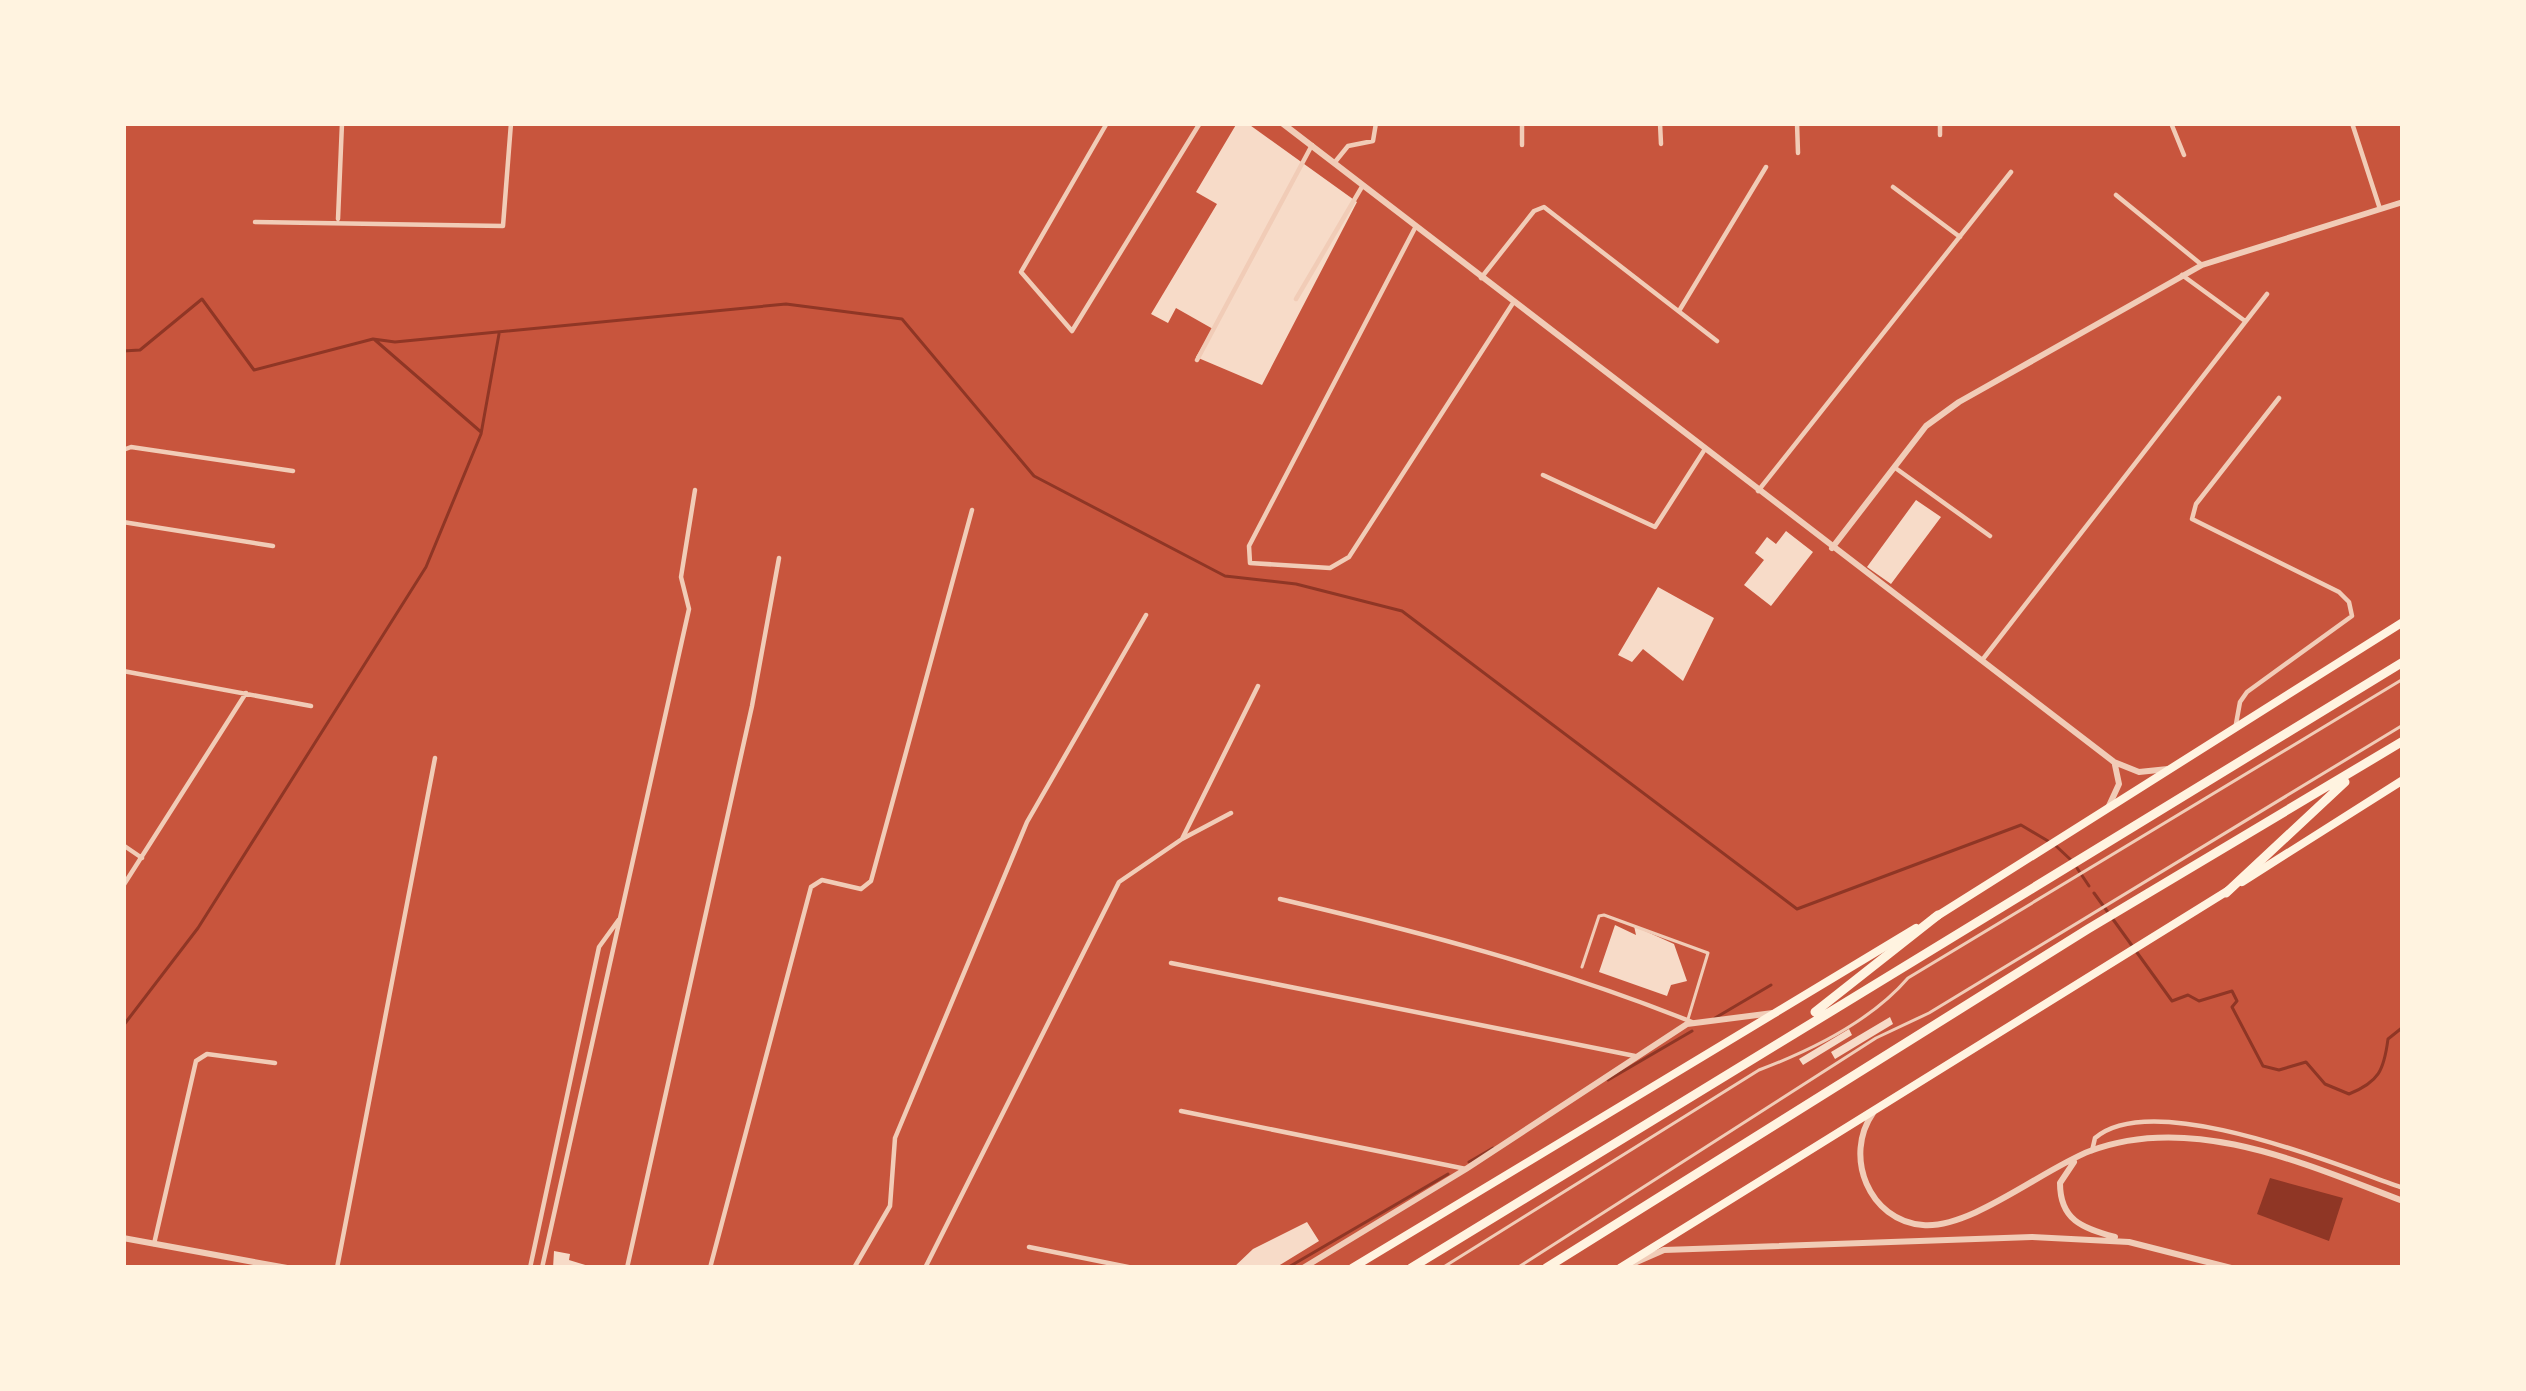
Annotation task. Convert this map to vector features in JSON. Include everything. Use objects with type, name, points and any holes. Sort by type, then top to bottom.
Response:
[{"type":"highway","points":[[1411,1268],[1788,1034],[2064,880],[2403,662]]},
{"type":"highway","points":[[1546,1268],[2085,925],[2357,771],[2403,740]]},
{"type":"highway","points":[[2226,893],[2357,771]]},
{"type":"highway","points":[[1788,1034],[1938,915]]},
{"type":"main road","points":[[1352,1268],[1938,915],[2403,622]]},
{"type":"main road","points":[[1622,1268],[2403,780]]},
{"type":"street","points":[[338,221],[342,123]]},
{"type":"street","points":[[255,222],[503,226],[511,123]]},
{"type":"street","points":[[1107,123],[1021,272],[1072,331],[1200,123]]},
{"type":"street","points":[[1282,123],[2114,762],[2139,772],[2168,769]]},
{"type":"street","points":[[1335,162],[1348,146],[1373,141],[1376,123]]},
{"type":"street","points":[[1522,123],[1522,146]]},
{"type":"street","points":[[1660,123],[1660,144]]},
{"type":"street","points":[[1798,123],[1798,153]]},
{"type":"street","points":[[1940,123],[1940,135]]},
{"type":"street","points":[[2171,123],[2184,154]]},
{"type":"street","points":[[2352,123],[2380,209]]},
{"type":"street","points":[[1197,360],[1312,146]]},
{"type":"street","points":[[1679,310],[1766,166]]},
{"type":"street","points":[[1758,490],[2011,172]]},
{"type":"street","points":[[1296,298],[1363,184]]},
{"type":"street","points":[[1894,187],[1960,237]]},
{"type":"street","points":[[2116,195],[2202,266]]},
{"type":"street","points":[[1832,548],[1894,467],[1946,410],[2182,275],[2403,202]]},
{"type":"street","points":[[1481,278],[1534,211],[1544,208],[1717,340]]},
{"type":"street","points":[[1415,227],[1249,545],[1250,562],[1330,568],[1349,557],[1513,303]]},
{"type":"street","points":[[2182,275],[2246,321]]},
{"type":"street","points":[[1982,660],[2267,295]]},
{"type":"street","points":[[2236,724],[2237,708],[2247,692],[2352,616],[2349,602],[2338,592],[2192,519],[2196,504],[2279,398]]},
{"type":"street","points":[[123,450],[131,447],[293,471]]},
{"type":"street","points":[[1543,475],[1655,527],[1705,449]]},
{"type":"street","points":[[1894,467],[1990,536]]},
{"type":"street","points":[[542,1268],[689,609],[681,577],[694,490]]},
{"type":"street","points":[[710,1268],[811,887],[822,880],[861,889],[871,881],[972,510]]},
{"type":"street","points":[[123,522],[273,546]]},
{"type":"street","points":[[627,1268],[752,706],[778,558]]},
{"type":"street","points":[[854,1268],[890,1206],[895,1138],[1027,822],[1146,615]]},
{"type":"street","points":[[123,671],[311,706]]},
{"type":"street","points":[[1182,839],[1258,686]]},
{"type":"street","points":[[123,886],[246,693]]},
{"type":"street","points":[[337,1268],[436,758]]},
{"type":"street","points":[[2107,809],[2120,784],[2114,762]]},
{"type":"street","points":[[925,1268],[1119,882],[1231,813]]},
{"type":"street","points":[[123,845],[142,858]]},
{"type":"street","points":[[1280,899],[1480,949],[1690,1021],[1736,1022],[1773,1013]]},
{"type":"street","points":[[530,1268],[599,947],[620,918]]},
{"type":"street","points":[[1171,963],[1641,1057]]},
{"type":"street","points":[[1303,1268],[1466,1169],[1690,1021]]},
{"type":"street","points":[[154,1244],[196,1061],[207,1054],[275,1063]]},
{"type":"street","points":[[1180,1111],[1466,1169]]},
{"type":"street","points":[[1875,1111],[1862,1136],[1862,1175],[1882,1208],[1908,1223],[1936,1226],[1961,1217],[2092,1150],[2171,1138],[2223,1143],[2403,1201]]},
{"type":"street","points":[[2231,1268],[2083,1228],[2060,1201],[2068,1166],[2092,1150],[2095,1138],[2124,1120],[2176,1123],[2246,1137],[2403,1188]]},
{"type":"street","points":[[1622,1268],[1664,1250],[2032,1237],[2129,1242]]},
{"type":"street","points":[[123,1238],[287,1268]]},
{"type":"street","points":[[1029,1247],[1132,1268]]},
{"type":"lane","points":[[2102,856],[2403,679]]},
{"type":"lane","points":[[2130,898],[2403,724]]},
{"type":"lane","points":[[1442,1268],[1760,1070],[1794,1057],[1888,1002],[1908,978],[2064,880]]},
{"type":"lane","points":[[1582,967],[1604,915],[1708,953],[1690,1021]]},
{"type":"lane","points":[[1517,1268],[1876,1038],[2085,925]]},
{"type":"shaded area","points":[[2270,1178],[2343,1198],[2329,1241],[2257,1214]]},
{"type":"building","points":[[1237,123],[1247,123],[1357,202],[1262,385],[1196,357],[1213,329],[1176,308],[1168,323],[1151,314],[1217,204],[1196,192]]},
{"type":"building","points":[[1916,500],[1941,517],[1891,584],[1867,567]]},
{"type":"building","points":[[1786,531],[1813,552],[1771,606],[1744,585],[1764,560],[1755,553],[1767,537],[1776,544]]},
{"type":"building","points":[[1658,587],[1714,618],[1683,681],[1643,649],[1632,662],[1618,655]]},
{"type":"building","points":[[1615,925],[1636,935],[1634,926],[1674,944],[1687,981],[1671,985],[1667,996],[1599,972]]},
{"type":"building","points":[[1890,1017],[1893,1024],[1835,1059],[1831,1052]]},
{"type":"building","points":[[1849,1029],[1852,1035],[1803,1065],[1799,1059]]},
{"type":"building","points":[[1307,1222],[1319,1241],[1275,1268],[1233,1268],[1253,1249]]},
{"type":"building","points":[[554,1251],[570,1254],[569,1260],[595,1268],[553,1268]]},
{"type":"waterway","points":[[123,351],[140,350],[202,299],[254,370],[373,339],[395,342],[786,304],[902,319],[1034,476],[1225,576],[1296,584],[1402,611],[1797,909],[2021,825],[2048,841]]},
{"type":"waterway","points":[[123,1026],[198,928],[426,567],[481,434],[499,334]]},
{"type":"waterway","points":[[375,340],[481,432]]},
{"type":"waterway","points":[[2056,846],[2071,860]]},
{"type":"waterway","points":[[2077,868],[2089,886]]},
{"type":"waterway","points":[[2094,893],[2172,1001],[2188,995],[2199,1001],[2232,991],[2237,1001],[2232,1007],[2263,1066],[2279,1070],[2306,1062],[2325,1084],[2349,1094],[2378,1074],[2388,1039],[2403,1027]]},
{"type":"waterway","points":[[1715,1018],[1771,985]]},
{"type":"waterway","points":[[1608,1080],[1692,1031]]},
{"type":"waterway","points":[[1469,1162],[1493,1148]]},
{"type":"waterway","points":[[1287,1268],[1448,1174]]}]
